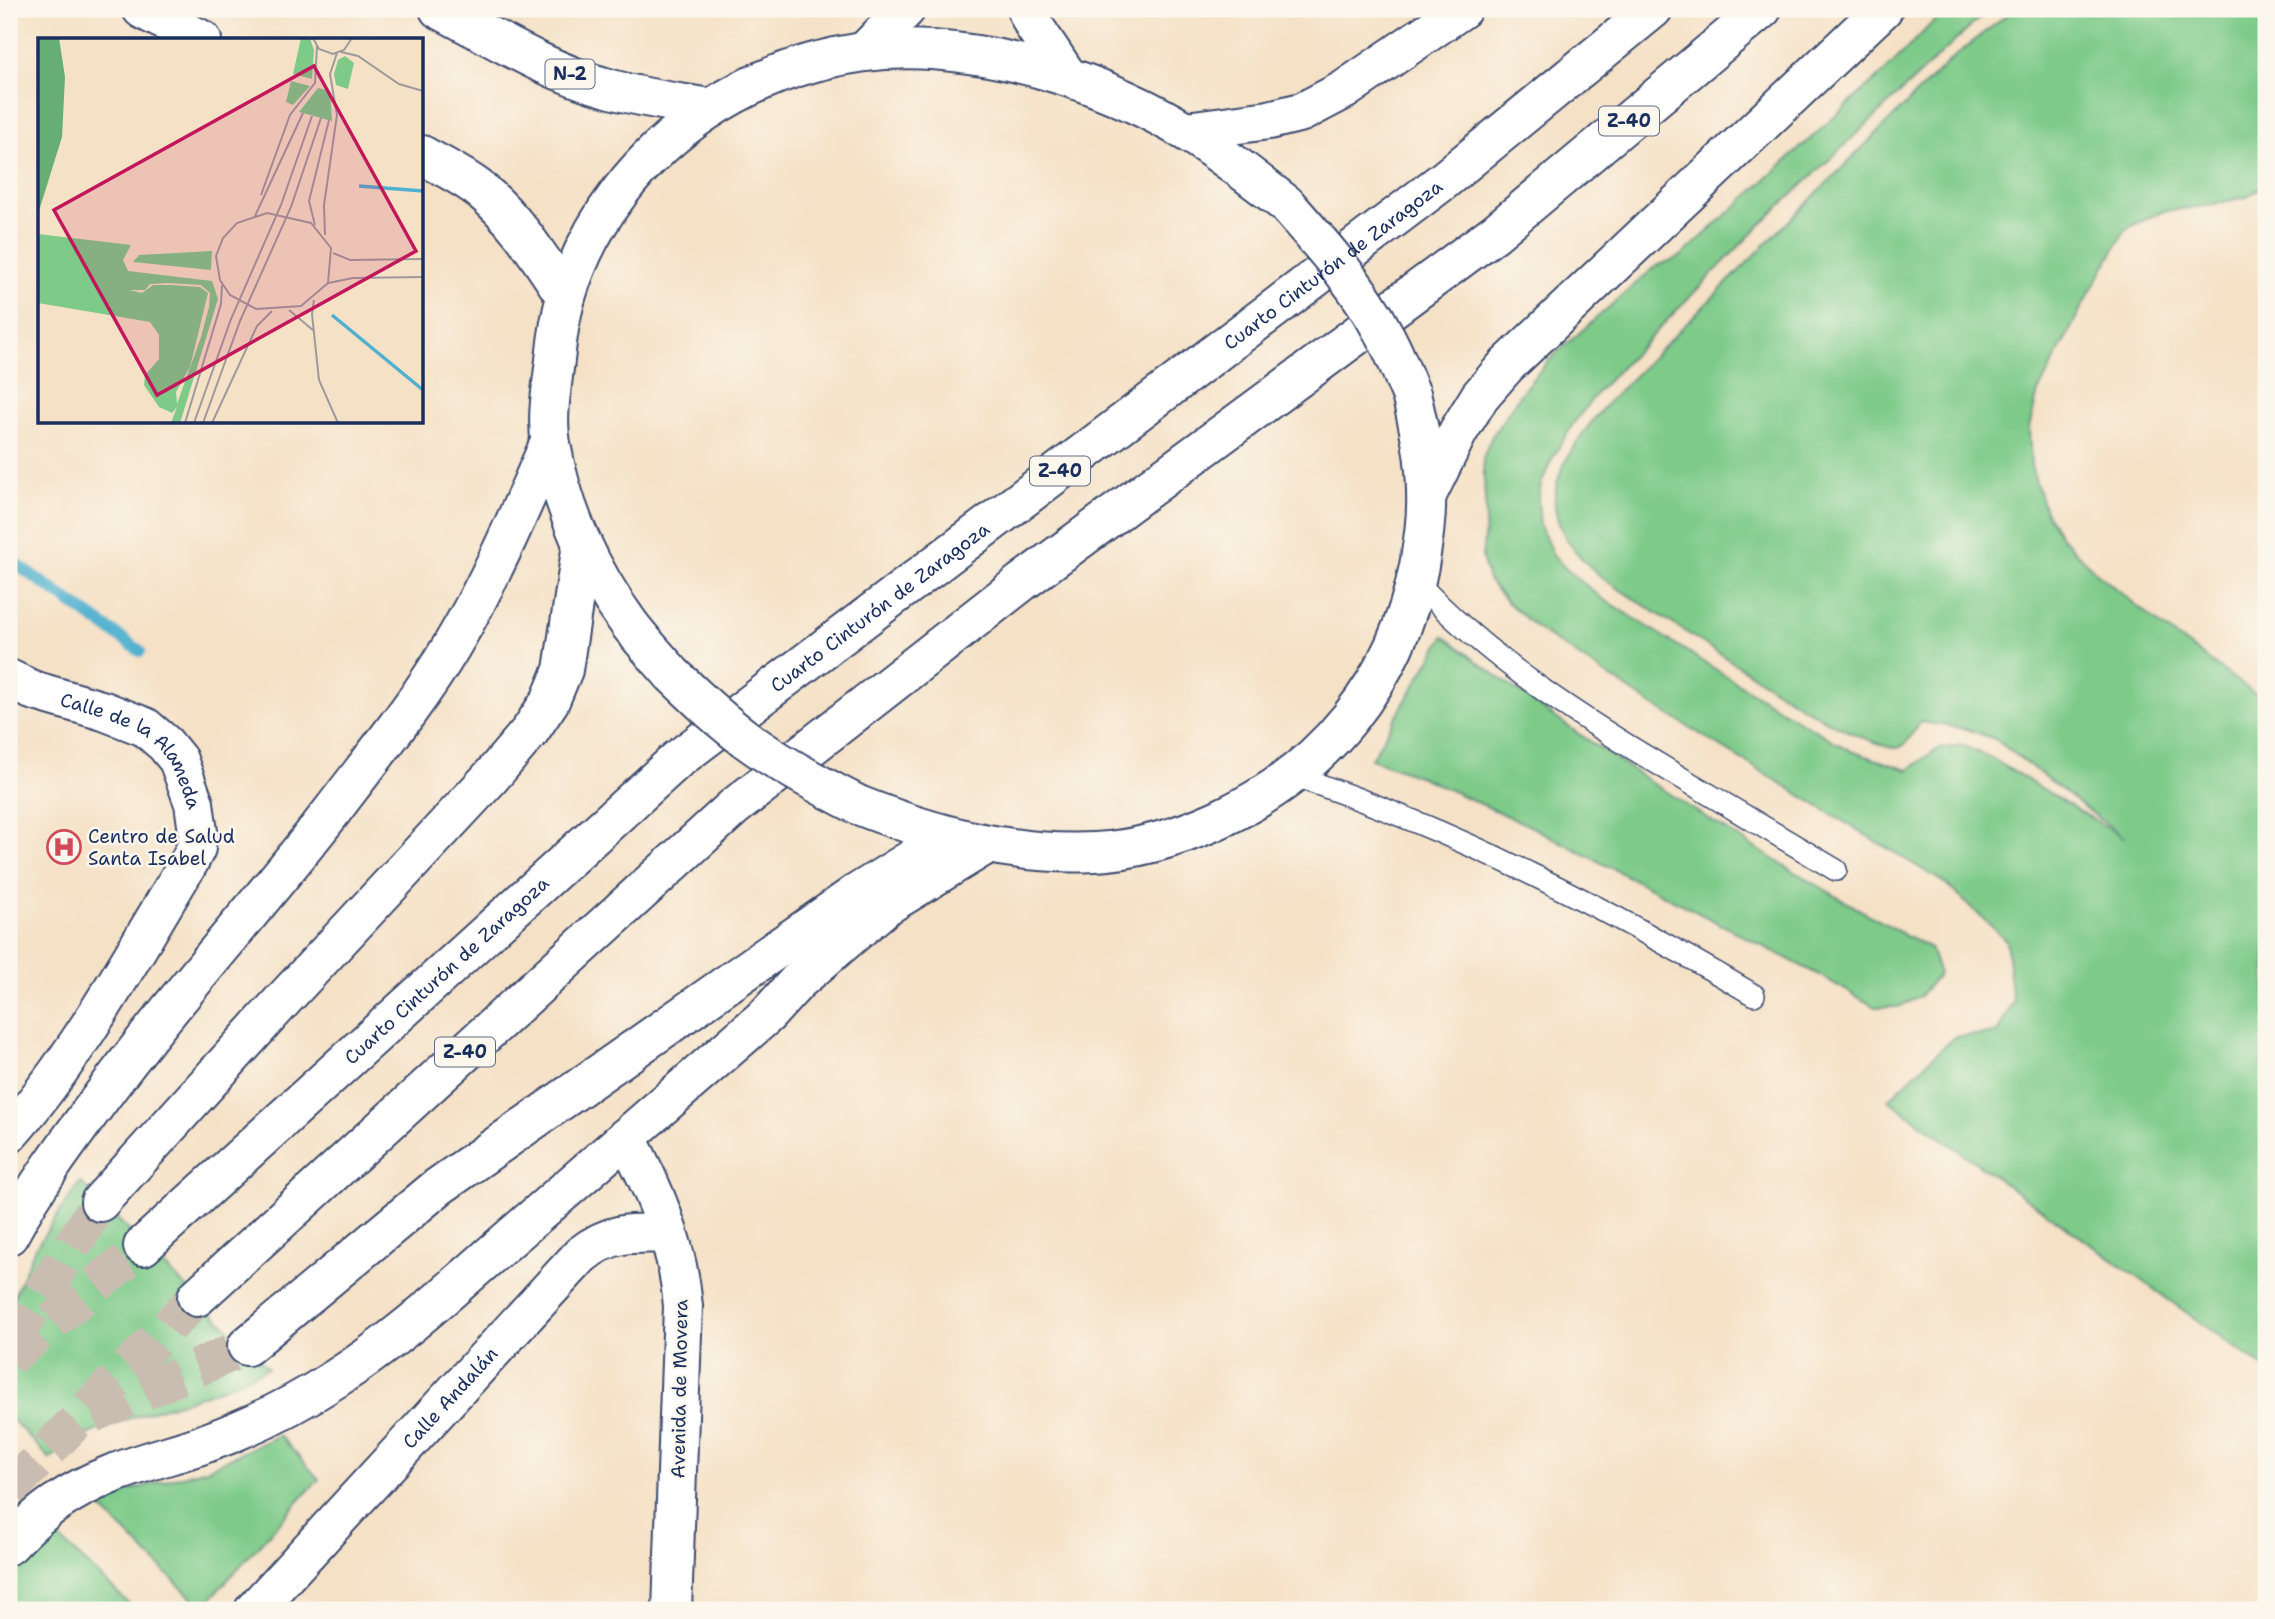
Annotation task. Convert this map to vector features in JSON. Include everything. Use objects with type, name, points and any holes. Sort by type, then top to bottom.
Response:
[{"type":"main road","points":[[142,9],[198,38]]},
{"type":"main road","name":"N-2","points":[[441,9],[520,52],[607,88],[708,108]]},
{"type":"main road","points":[[864,52],[906,9]]},
{"type":"main road","points":[[1026,9],[1034,26],[1068,77]]},
{"type":"main road","points":[[1185,131],[1269,120],[1302,112],[1343,90],[1462,9]]},
{"type":"main road","name":"Cuarto Cinturón de Zaragoza","points":[[144,1246],[677,760],[1443,181],[1653,9]]},
{"type":"main road","name":"Z-40","points":[[197,1297],[734,807],[1022,582],[1495,233],[1762,9]]},
{"type":"main road","points":[[1427,495],[1458,432],[1480,396],[1506,366],[1883,9]]},
{"type":"main road","points":[[931,50],[978,55],[1068,77],[1121,98],[1185,131],[1234,163],[1286,204],[1326,248],[1357,290],[1384,334],[1411,394],[1421,440],[1427,495],[1424,537],[1406,621],[1387,664],[1359,708],[1330,742],[1294,776],[1248,806],[1196,829],[1140,846],[1096,852],[1040,851],[986,845],[897,820],[859,805],[807,778],[753,745],[672,674],[630,625],[582,544],[563,495],[550,442],[558,332],[566,297],[588,243],[602,218],[652,154],[708,108],[783,71],[864,52],[931,50]]},
{"type":"main road","points":[[424,156],[476,187],[504,212],[566,297]]},
{"type":"main road","points":[[9,1235],[57,1157],[127,1062],[332,811],[449,650],[472,611],[550,442]]},
{"type":"main road","points":[[100,1202],[490,778],[530,731],[550,701],[563,670],[582,544]]},
{"type":"main road","name":"Calle de la Alameda","points":[[9,679],[32,690],[104,711],[145,727],[165,744],[178,760],[194,803],[198,832],[196,848],[190,862],[106,999],[38,1101],[9,1134]]},
{"type":"main road","points":[[247,1346],[438,1187],[854,895],[949,836]]},
{"type":"main road","points":[[9,1545],[55,1503],[93,1481],[249,1426],[302,1401],[339,1377],[448,1292],[767,1015],[799,981],[886,906],[986,845]]},
{"type":"main road","name":"Avenida de Movera","points":[[626,1137],[657,1202],[668,1234],[677,1262],[683,1306],[672,1610]]},
{"type":"main road","name":"Calle Andalán","points":[[254,1610],[581,1255],[607,1237],[628,1233],[668,1234]]},
{"type":"lane","points":[[1416,581],[1447,614],[1518,674],[1595,726],[1836,870]]},
{"type":"lane","points":[[1294,776],[1417,822],[1521,868],[1661,940],[1754,995]]},
{"type":"green space","points":[[1946,9],[1989,9],[1761,224],[1599,390],[1573,424],[1553,457],[1541,484],[1538,500],[1540,526],[1553,555],[1600,597],[1851,751],[1908,770],[1936,750],[1961,745],[1989,757],[2125,838],[1995,739],[1967,729],[1921,722],[1904,745],[1891,748],[1858,736],[1794,702],[1608,582],[1582,558],[1565,536],[1556,514],[1555,493],[1561,471],[1572,449],[1609,401],[1949,61],[2014,9],[2266,9],[2266,185],[2246,197],[2160,212],[2126,229],[2038,392],[2029,428],[2031,466],[2045,511],[2062,538],[2099,575],[2163,627],[2266,702],[2266,1369],[1888,1100],[1954,1037],[1997,1033],[2013,1002],[2006,940],[1946,884],[1651,704],[1540,631],[1506,601],[1488,580],[1482,557],[1486,520],[1483,458],[1491,438],[1523,390],[1554,355],[1656,266],[1680,257],[1882,74]]},
{"type":"green space","points":[[1444,636],[1541,708],[1676,798],[1819,886],[1930,948],[1939,974],[1919,997],[1898,1007],[1875,1007],[1821,976],[1530,826],[1421,777],[1371,759]]},
{"type":"green space","points":[[80,1182],[268,1368],[211,1392],[102,1428],[65,1447],[50,1459],[9,1416],[9,1308],[34,1250]]},
{"type":"green space","points":[[279,1435],[319,1479],[202,1608],[98,1505],[109,1496],[207,1469]]},
{"type":"green space","points":[[59,1538],[136,1610],[9,1610],[9,1576],[12,1571]]},
{"type":"waterway","points":[[9,559],[140,651]]},
{"type":"tunnel","points":[[11,1342],[100,1202]]},
{"type":"tunnel","points":[[9,1358],[143,1246]]},
{"type":"tunnel","points":[[9,1490],[197,1297]]},
{"type":"tunnel","points":[[92,1414],[247,1346]]},
{"type":"place","name":"Centro de Salud Santa Isabel","points":[[64,847]]}]
